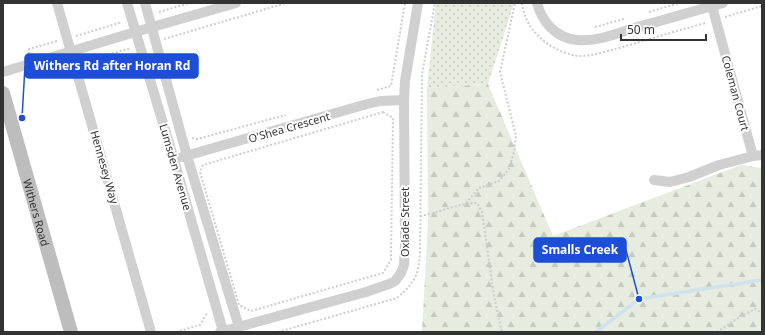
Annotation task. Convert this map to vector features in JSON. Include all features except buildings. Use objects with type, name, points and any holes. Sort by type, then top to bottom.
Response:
[{"type":"main road","name":"Withers Road","points":[[3,92],[71,332]]},
{"type":"street","name":"Hennesey Way","points":[[57,3],[72,51],[151,332]]},
{"type":"street","name":"Lumsden Avenue","points":[[127,3],[174,160],[221,332]]},
{"type":"street","name":"Lumsden Avenue","points":[[145,3],[187,156],[239,327]]},
{"type":"street","points":[[3,72],[236,3]]},
{"type":"street","name":"Oxlade Street","points":[[221,332],[366,292],[395,281],[401,273],[404,265],[405,244],[405,82],[418,3]]},
{"type":"street","points":[[537,3],[544,20],[552,28],[560,35],[577,40],[599,39],[723,3]]},
{"type":"street","name":"Coleman Court","points":[[654,180],[670,182],[689,177],[719,165],[757,156],[712,6]]},
{"type":"street","name":"O'Shea Crescent","points":[[174,160],[367,104],[380,101],[404,100]]},
{"type":"path","points":[[149,15],[190,3]]},
{"type":"path","points":[[163,40],[286,3]]},
{"type":"path","points":[[376,90],[392,86],[405,3]]},
{"type":"path","points":[[466,203],[479,188],[499,180],[509,169],[514,152],[516,136],[500,72],[515,3]]},
{"type":"path","points":[[649,12],[679,3]]},
{"type":"path","points":[[590,29],[627,18]]},
{"type":"path","points":[[132,20],[29,49],[28,77],[128,49],[132,52]]},
{"type":"path","points":[[383,112],[393,118],[391,260],[383,273],[251,311],[239,305],[200,172],[203,165],[383,112]]},
{"type":"path","points":[[190,137],[198,139],[287,115]]},
{"type":"path","points":[[420,216],[432,214],[466,203],[477,203],[482,212],[494,296],[502,332]]},
{"type":"path","points":[[717,332],[755,309],[762,313]]},
{"type":"path","points":[[176,332],[200,325],[207,313]]},
{"type":"green space","points":[[436,3],[514,3],[488,84],[427,88]]},
{"type":"green space","points":[[488,84],[553,236],[741,165],[762,168],[762,332],[422,332],[428,222],[427,88]]},
{"type":"waterway","points":[[596,332],[639,299],[762,280]]},
{"type":"place","name":"Withers Rd after Horan Rd","points":[[22,118]]},
{"type":"place","name":"Smalls Creek","points":[[639,299]]}]
